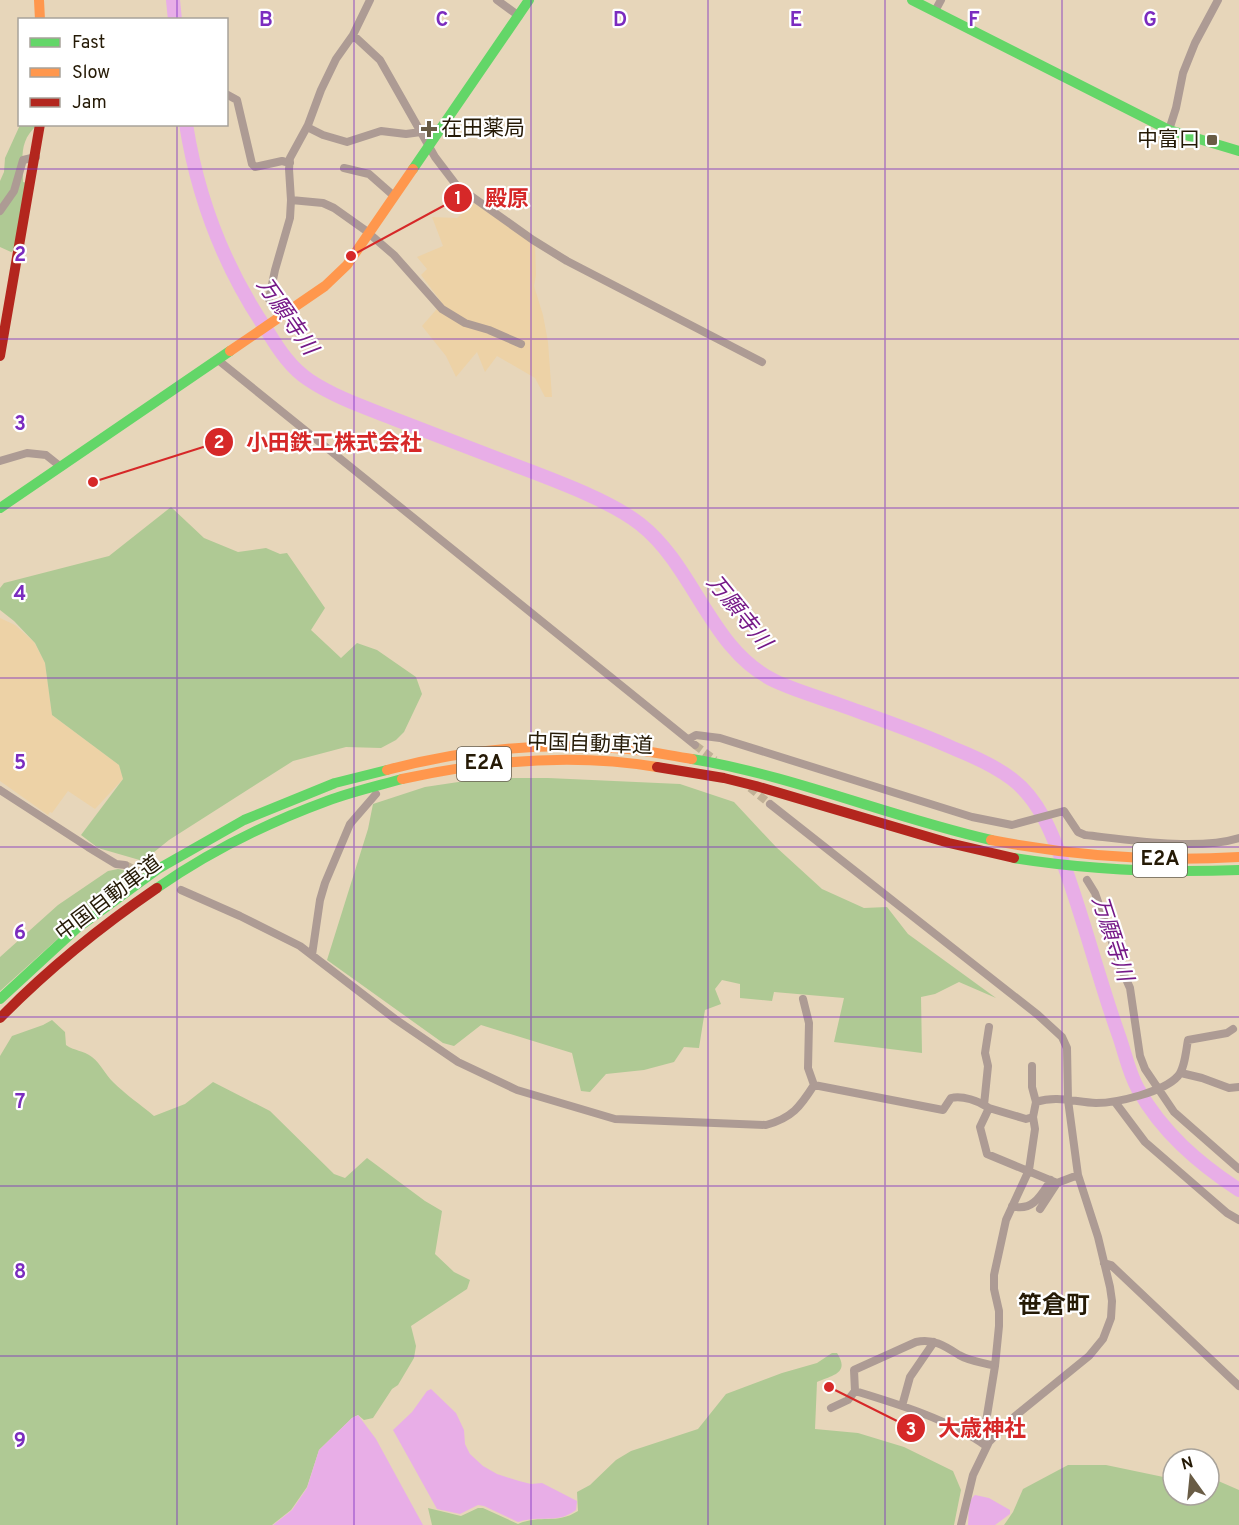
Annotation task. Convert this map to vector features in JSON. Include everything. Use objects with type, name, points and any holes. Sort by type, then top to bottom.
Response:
[{"type":"main road","points":[[39,0],[40,18]]},
{"type":"main road","points":[[0,508],[325,286],[346,265],[369,234],[529,0]]},
{"type":"main road","points":[[912,0],[1169,130],[1239,151]]},
{"type":"main road","points":[[0,356],[40,126]]},
{"type":"main road","name":"中国自動車道","points":[[0,999],[82,925],[126,892],[215,835],[261,812],[322,787],[397,764],[491,748],[568,745],[635,748],[680,754],[775,777],[935,825],[1026,847],[1126,859],[1181,860],[1239,855]]},
{"type":"main road","name":"中国自動車道","points":[[0,1018],[52,968],[90,936],[171,877],[221,847],[266,824],[354,791],[444,769],[493,763],[568,760],[634,763],[680,769],[738,782],[931,838],[1088,874],[1239,870]]},
{"type":"street","points":[[269,299],[290,218],[290,163],[336,59],[353,35],[370,0]]},
{"type":"street","points":[[497,0],[519,16]]},
{"type":"street","points":[[935,11],[941,0]]},
{"type":"street","points":[[1169,130],[1183,73],[1195,43],[1218,0]]},
{"type":"street","points":[[353,35],[380,60],[429,146],[457,186],[533,240],[596,276],[762,362]]},
{"type":"street","points":[[228,95],[237,100],[252,164],[255,167],[282,161],[290,163]]},
{"type":"street","points":[[307,127],[323,135],[347,142],[381,131],[406,134],[421,132]]},
{"type":"street","points":[[0,211],[16,186],[23,160],[36,157]]},
{"type":"street","points":[[344,168],[369,174],[394,196]]},
{"type":"street","points":[[291,200],[323,203],[344,214],[408,269],[442,309],[465,322],[521,344]]},
{"type":"street","points":[[218,360],[692,742],[696,735],[720,738],[972,817],[1012,825],[1064,812],[1078,832],[1085,836],[1156,842],[1209,843],[1239,838]]},
{"type":"street","points":[[0,461],[27,453],[46,455],[61,467]]},
{"type":"street","points":[[0,790],[116,864],[125,865]]},
{"type":"street","points":[[312,955],[320,900],[325,883],[350,824],[376,794]]},
{"type":"street","points":[[770,804],[1038,1015],[1062,1037],[1067,1048],[1068,1100],[1078,1175],[1104,1263],[1112,1301],[1111,1318],[1103,1339],[1089,1356],[1014,1417],[987,1444],[973,1475],[961,1525]]},
{"type":"street","points":[[1088,874],[1130,988],[1140,1056],[1145,1069],[1156,1090],[1174,1112],[1239,1169]]},
{"type":"street","points":[[181,890],[279,934],[312,955],[394,1019],[466,1066],[517,1090],[615,1119],[766,1125],[783,1120],[792,1113],[814,1085]]},
{"type":"street","points":[[803,999],[809,1023],[808,1068],[814,1085]]},
{"type":"street","points":[[989,1027],[986,1053],[988,1066],[986,1107],[980,1128],[987,1154],[1054,1182]]},
{"type":"street","points":[[1036,1102],[1044,1100],[1096,1103],[1118,1101],[1156,1090],[1180,1073],[1188,1040],[1227,1034],[1233,1029]]},
{"type":"street","points":[[987,1444],[984,1434],[995,1366],[999,1311],[994,1289],[994,1275],[1006,1220],[1029,1170],[1036,1102],[1032,1087],[1032,1066]]},
{"type":"street","points":[[1180,1073],[1229,1088],[1239,1087]]},
{"type":"street","points":[[814,1085],[943,1110],[951,1098],[958,1096],[1026,1119],[1033,1117]]},
{"type":"street","points":[[1118,1101],[1145,1142],[1227,1213],[1239,1220]]},
{"type":"street","points":[[1012,1206],[1021,1208],[1034,1204],[1054,1182],[1078,1175]]},
{"type":"street","points":[[1040,1209],[1054,1182]]},
{"type":"street","points":[[1104,1263],[1111,1265],[1239,1386]]},
{"type":"street","points":[[831,1408],[848,1400],[855,1391],[854,1370],[916,1342],[926,1340],[934,1342],[960,1355],[995,1366]]},
{"type":"street","points":[[902,1406],[910,1377],[934,1342]]},
{"type":"street","points":[[855,1391],[902,1406],[987,1444]]},
{"type":"shaded area","points":[[474,203],[535,244],[534,286],[548,342],[552,397],[545,397],[535,378],[497,356],[485,372],[477,352],[456,377],[446,356],[422,326],[442,303],[421,275],[427,269],[417,257],[443,246],[432,217],[457,218]]},
{"type":"shaded area","points":[[0,618],[15,625],[34,642],[45,663],[52,715],[119,765],[123,779],[95,809],[68,791],[48,815],[0,781]]},
{"type":"shaded area","points":[[431,1389],[456,1413],[464,1430],[465,1444],[470,1454],[483,1466],[497,1474],[519,1481],[531,1484],[542,1483],[577,1501],[576,1510],[562,1517],[518,1522],[478,1505],[460,1514],[437,1509],[393,1430]]},
{"type":"shaded area","points":[[358,1415],[376,1439],[423,1525],[273,1525],[292,1510],[307,1488],[319,1450]]},
{"type":"shaded area","points":[[975,1495],[989,1498],[1010,1510],[1010,1514],[995,1525],[968,1525],[970,1504]]},
{"type":"green space","points":[[20,126],[36,126],[24,144],[23,182],[27,183],[15,250],[11,252],[0,247],[0,181],[4,172],[5,158]]},
{"type":"green space","points":[[171,507],[204,538],[238,552],[266,548],[280,554],[287,553],[325,608],[311,630],[341,658],[357,643],[377,650],[416,677],[422,694],[404,732],[396,740],[381,748],[346,747],[293,761],[169,840],[143,861],[98,848],[81,835],[123,779],[119,765],[52,715],[45,663],[35,643],[0,610],[0,588],[4,583],[109,556]]},
{"type":"green space","points":[[485,778],[548,778],[680,784],[734,802],[776,847],[822,889],[864,908],[887,907],[908,934],[996,998],[959,982],[935,994],[921,997],[922,1053],[834,1042],[844,998],[774,992],[772,1001],[740,998],[740,984],[722,980],[715,989],[721,1004],[705,1010],[699,1048],[684,1047],[674,1062],[644,1070],[606,1074],[590,1092],[581,1091],[572,1053],[481,1025],[454,1046],[443,1043],[327,960],[368,829],[373,804],[425,787]]},
{"type":"green space","points":[[118,869],[141,873],[83,916],[0,991],[0,957],[58,905],[108,871]]},
{"type":"green space","points":[[52,1020],[65,1032],[66,1045],[92,1057],[110,1079],[154,1116],[185,1104],[213,1082],[270,1111],[334,1174],[345,1178],[367,1158],[442,1211],[435,1254],[454,1272],[470,1280],[467,1289],[411,1326],[416,1346],[414,1358],[398,1385],[392,1389],[373,1418],[364,1420],[358,1415],[352,1418],[319,1450],[307,1487],[291,1510],[272,1525],[0,1525],[0,1056],[12,1036]]},
{"type":"green space","points":[[832,1353],[837,1353],[842,1365],[834,1375],[817,1382],[815,1429],[858,1433],[904,1447],[953,1471],[961,1490],[954,1525],[432,1525],[428,1508],[461,1516],[483,1508],[518,1524],[570,1515],[578,1511],[577,1492],[590,1485],[616,1460],[631,1451],[698,1429],[726,1394],[782,1373],[817,1363]]},
{"type":"green space","points":[[1068,1465],[1106,1465],[1161,1476],[1161,1507],[1221,1507],[1221,1482],[1239,1490],[1239,1525],[1004,1525],[1013,1512],[1023,1489]]},
{"type":"waterway","name":"万願寺川","points":[[173,0],[175,18]]},
{"type":"waterway","name":"万願寺川","points":[[186,126],[206,207],[226,259],[277,345],[291,364],[303,375],[319,386],[352,402],[559,482],[612,506],[640,524],[659,542],[675,562],[718,629],[753,667],[775,681],[911,730],[970,755],[999,770],[1022,788],[1038,808],[1060,856],[1138,1089],[1158,1119],[1182,1146],[1239,1190]]},
{"type":"tunnel","points":[[695,745],[715,760]]},
{"type":"tunnel","points":[[750,788],[770,804]]},
{"type":"tunnel","points":[[125,865],[149,876]]},
{"type":"traffic: fast","points":[[413,169],[529,0]]},
{"type":"traffic: fast","points":[[912,0],[1169,130],[1239,151]]},
{"type":"traffic: fast","points":[[0,508],[230,351]]},
{"type":"traffic: fast","points":[[692,759],[730,766],[805,786],[953,831],[991,840]]},
{"type":"traffic: fast","points":[[0,999],[76,929],[158,869],[244,820],[335,783],[387,770]]},
{"type":"traffic: fast","points":[[157,888],[218,850],[282,819],[336,798],[402,779]]},
{"type":"traffic: fast","points":[[1014,858],[1126,870],[1239,870]]},
{"type":"traffic: slow","points":[[39,0],[40,18]]},
{"type":"traffic: slow","points":[[230,351],[325,286],[347,265],[413,169]]},
{"type":"traffic: slow","points":[[387,770],[476,752],[537,747],[628,749],[692,759]]},
{"type":"traffic: slow","points":[[402,779],[465,768],[529,761],[594,760],[657,767]]},
{"type":"traffic: slow","points":[[991,840],[1083,854],[1176,859],[1239,857]]},
{"type":"traffic: jam","points":[[0,356],[40,126]]},
{"type":"traffic: jam","points":[[657,767],[724,778],[756,786],[949,843],[1014,858]]},
{"type":"traffic: jam","points":[[0,1018],[75,949],[157,888]]},
{"type":"place","name":"在田薬局","points":[[429,129]]},
{"type":"place","name":"中富口","points":[[1212,140]]},
{"type":"place","name":"殿原","points":[[351,256]]},
{"type":"place","name":"小田鉄工株式会社","points":[[93,482]]},
{"type":"place","name":"大歳神社","points":[[829,1387]]},
{"type":"district","name":"笹倉町","points":[[1054,1307]]}]
